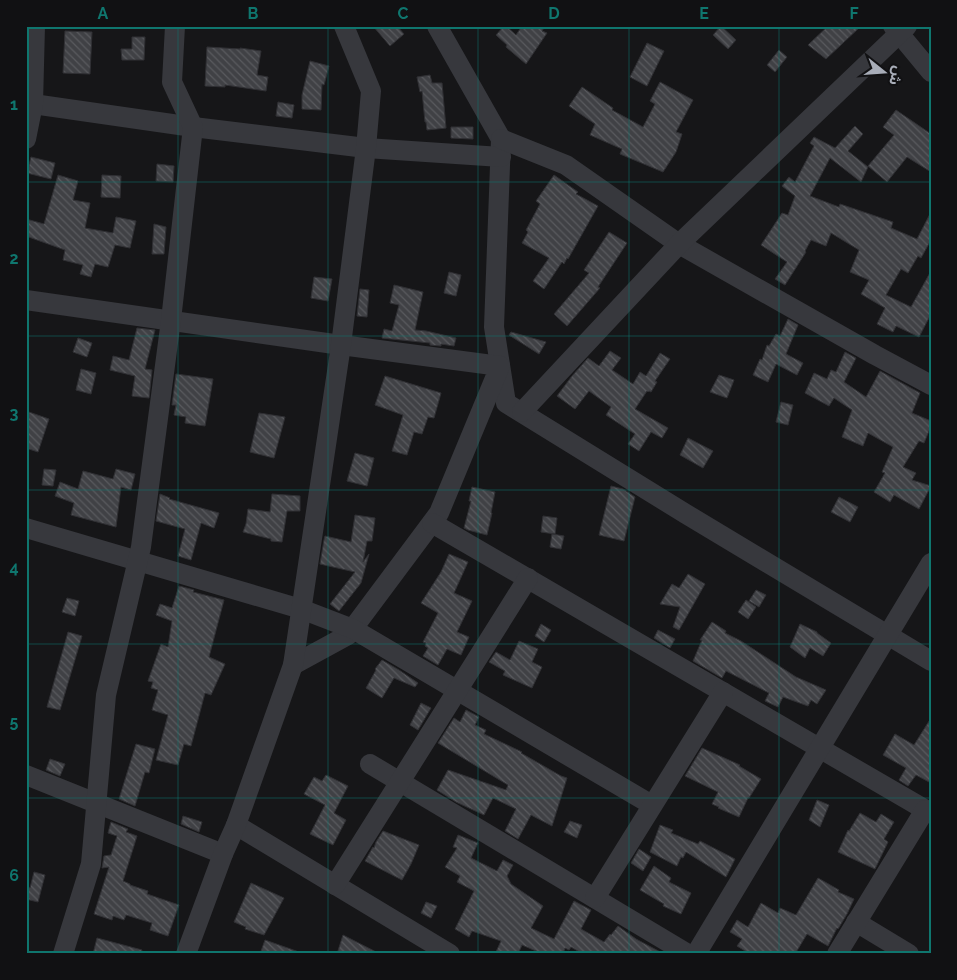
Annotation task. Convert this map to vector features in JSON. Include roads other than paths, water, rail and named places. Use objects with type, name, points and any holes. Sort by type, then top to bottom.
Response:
[{"type":"street","points":[[26,139],[36,26]]},
{"type":"street","points":[[63,954],[91,864],[106,695],[141,547],[170,320],[193,127],[172,82],[175,26]]},
{"type":"street","points":[[186,954],[223,854],[236,825],[293,665],[341,345],[366,148],[371,91],[344,26]]},
{"type":"street","points":[[437,26],[501,148],[494,326],[506,403],[694,519],[931,661]]},
{"type":"street","points":[[522,412],[679,244],[900,29],[931,72]]},
{"type":"street","points":[[29,104],[193,127],[366,148],[501,148],[566,165],[679,244],[931,385]]},
{"type":"street","points":[[26,300],[500,366]]},
{"type":"street","points":[[293,665],[348,635],[439,513],[500,366]]},
{"type":"street","points":[[432,523],[928,812],[837,954]]},
{"type":"street","points":[[26,528],[301,609],[353,629],[652,805]]},
{"type":"street","points":[[696,954],[931,563]]},
{"type":"street","points":[[335,885],[528,578]]},
{"type":"street","points":[[595,898],[723,692]]},
{"type":"street","points":[[370,764],[688,954]]},
{"type":"street","points":[[26,775],[223,854]]},
{"type":"street","points":[[236,825],[450,954]]},
{"type":"street","points":[[856,922],[909,954]]}]
